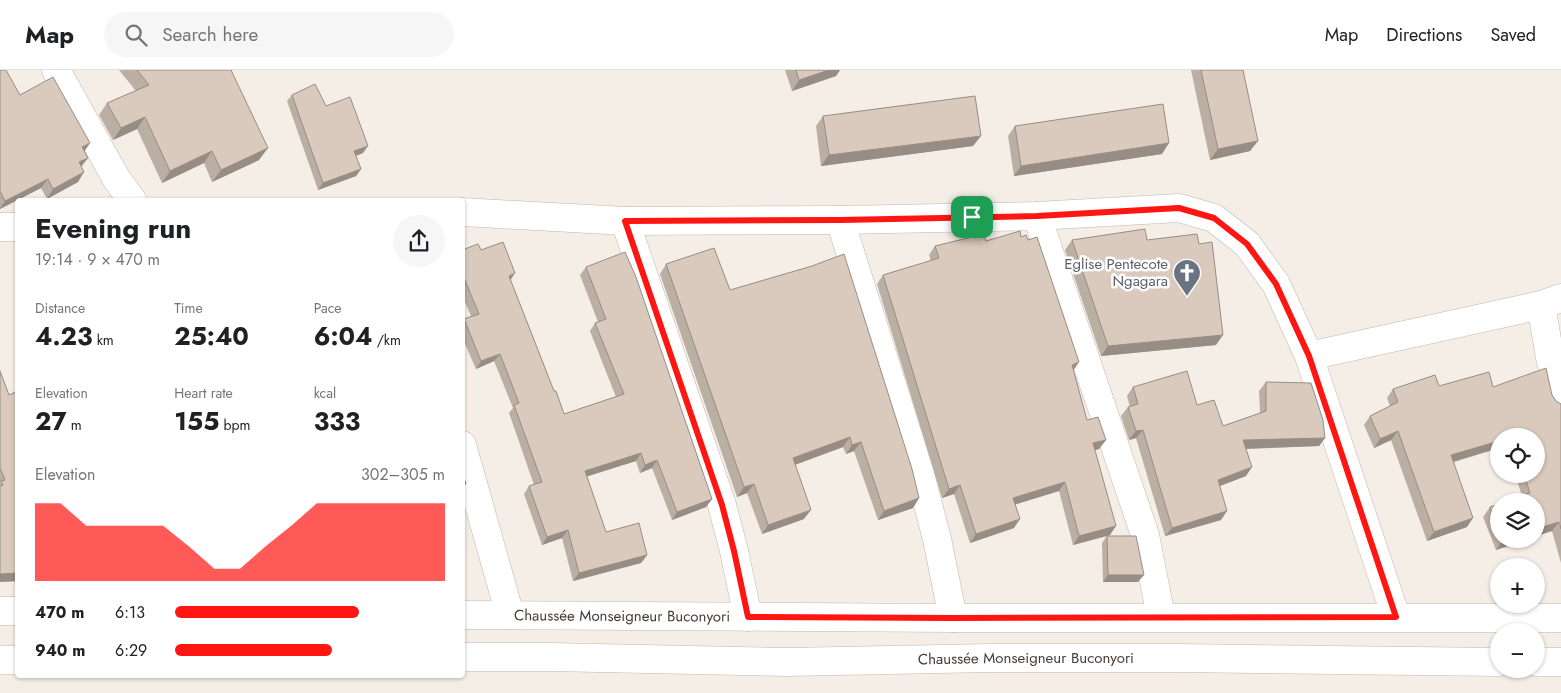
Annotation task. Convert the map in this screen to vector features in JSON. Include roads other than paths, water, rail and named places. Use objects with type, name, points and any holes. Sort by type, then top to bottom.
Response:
[{"type":"street","points":[[56,70],[116,178],[131,198]]},
{"type":"street","points":[[465,212],[625,221],[840,220],[1037,216],[1179,208],[1214,218],[1247,244],[1276,284],[1309,356],[1396,617]]},
{"type":"street","points":[[1037,216],[1144,535],[1161,618]]},
{"type":"street","points":[[840,220],[920,474],[953,618]]},
{"type":"street","points":[[625,221],[722,505],[748,617]]},
{"type":"street","points":[[0,227],[15,227]]},
{"type":"street","points":[[1309,356],[1551,302],[1550,357],[1561,400]]},
{"type":"street","points":[[465,456],[510,615]]},
{"type":"street","points":[[0,611],[15,611]]},
{"type":"street","name":"Chaussée Monseigneur Buconyori","points":[[465,615],[953,618],[1561,618]]},
{"type":"street","name":"Chaussée Monseigneur Buconyori","points":[[465,657],[787,662],[991,658],[1197,658],[1490,662]]},
{"type":"street","points":[[0,660],[15,660]]},
{"type":"street","points":[[1545,662],[1561,662]]},
{"type":"place","name":"Eglise Pentecote Ngagara","points":[[1187,297]]}]
